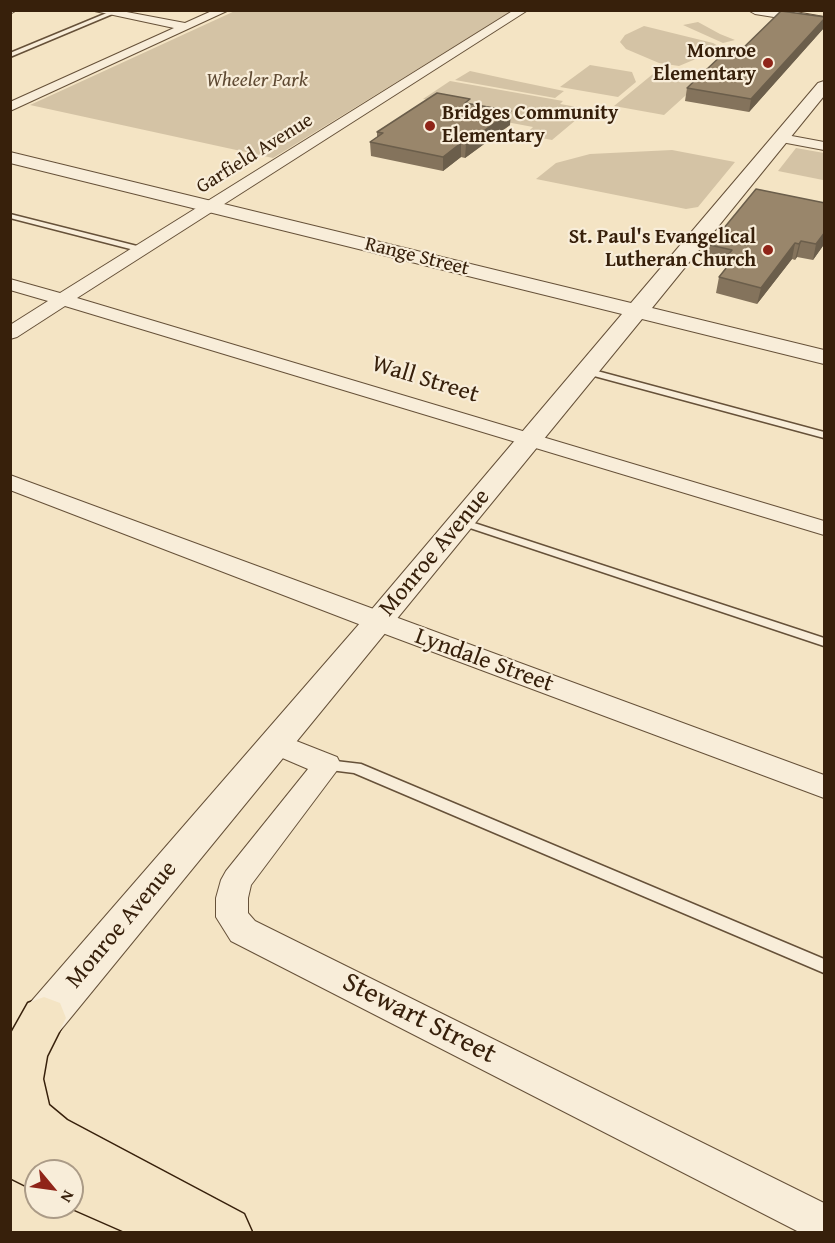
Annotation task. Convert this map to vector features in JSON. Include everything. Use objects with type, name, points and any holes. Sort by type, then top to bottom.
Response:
[{"type":"highway","points":[[27,1031],[20,1079],[23,1099],[31,1121],[50,1137],[226,1233]]},
{"type":"highway","points":[[10,1152],[24,1159]]},
{"type":"highway","points":[[84,1188],[183,1233]]},
{"type":"street","points":[[95,10],[116,12],[187,27]]},
{"type":"street","points":[[10,107],[224,10]]},
{"type":"street","name":"Garfield Avenue","points":[[10,333],[523,10]]},
{"type":"street","points":[[755,10],[825,21]]},
{"type":"street","name":"Monroe Avenue","points":[[27,1031],[276,744],[825,86]]},
{"type":"street","points":[[781,138],[825,146]]},
{"type":"street","name":"Range Street","points":[[10,157],[825,357]]},
{"type":"street","name":"Wall Street","points":[[10,284],[825,528]]},
{"type":"street","name":"Lyndale Street","points":[[10,482],[378,622],[825,787]]},
{"type":"street","points":[[276,744],[327,765]]},
{"type":"street","name":"Stewart Street","points":[[327,765],[237,880],[232,898],[232,917],[243,931],[825,1224]]},
{"type":"lane","points":[[10,55],[116,12]]},
{"type":"lane","points":[[10,216],[142,250]]},
{"type":"lane","points":[[586,372],[825,435]]},
{"type":"lane","points":[[462,522],[825,642]]},
{"type":"lane","points":[[327,765],[356,768],[825,966]]},
{"type":"green space","name":"Wheeler Park","points":[[237,10],[512,11],[273,158],[30,105]]},
{"type":"green space","points":[[698,22],[735,40],[723,43],[683,25]]},
{"type":"green space","points":[[644,26],[713,43],[722,48],[679,66],[659,63],[626,49],[620,42],[625,35]]},
{"type":"green space","points":[[590,65],[632,72],[636,82],[618,97],[560,87]]},
{"type":"green space","points":[[659,69],[706,77],[664,115],[614,106]]},
{"type":"green space","points":[[470,71],[564,91],[555,98],[455,80]]},
{"type":"green space","points":[[450,81],[563,101],[560,104],[589,109],[552,140],[525,135],[533,127],[469,115],[477,109],[423,99]]},
{"type":"green space","points":[[796,148],[824,153],[823,180],[778,171]]},
{"type":"green space","points":[[672,150],[735,162],[698,207],[686,209],[536,179],[556,163],[590,154]]},
{"type":"building","name":"Monroe Elementary","points":[[781,11],[825,18],[751,99],[687,88],[725,52],[737,54]]},
{"type":"building","points":[[437,93],[470,99],[465,103],[511,111],[466,144],[461,143],[443,157],[370,142],[383,133],[377,132]]},
{"type":"building","name":"St. Paul's Evangelical Lutheran Church","points":[[756,189],[825,203],[825,232],[816,244],[801,241],[799,244],[795,243],[761,288],[719,277],[735,257],[728,255],[732,250],[710,245]]},
{"type":"place","name":"Monroe Elementary","points":[[768,63]]},
{"type":"place","name":"Bridges Community Elementary","points":[[430,126]]},
{"type":"place","name":"St. Paul's Evangelical Lutheran Church","points":[[768,250]]}]
